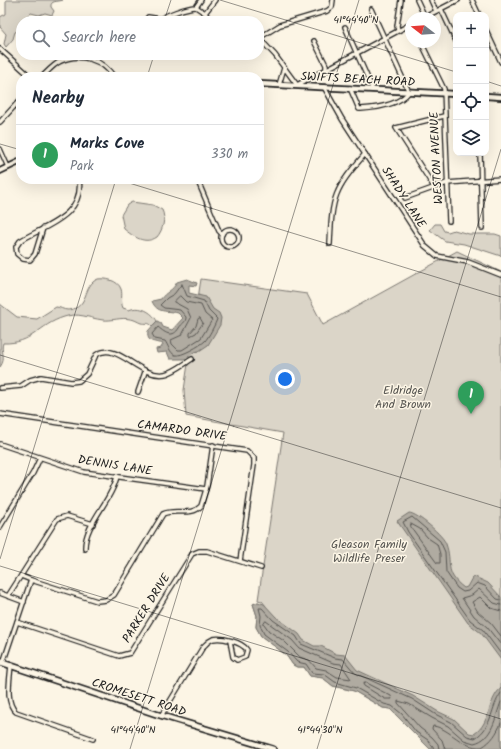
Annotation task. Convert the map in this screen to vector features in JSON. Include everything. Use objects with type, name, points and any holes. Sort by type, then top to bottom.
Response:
[{"type":"street","points":[[196,7],[201,0]]},
{"type":"street","points":[[205,13],[215,0]]},
{"type":"street","points":[[398,30],[397,26],[401,0]]},
{"type":"street","points":[[416,0],[422,12]]},
{"type":"street","points":[[431,0],[436,11],[455,1]]},
{"type":"street","points":[[472,0],[478,12]]},
{"type":"street","points":[[264,35],[280,26],[327,11],[333,2]]},
{"type":"street","points":[[169,16],[191,7],[196,7],[207,16]]},
{"type":"street","points":[[350,88],[359,109],[373,108],[404,99],[409,92],[371,9]]},
{"type":"street","points":[[440,9],[453,35]]},
{"type":"street","points":[[345,27],[373,90]]},
{"type":"street","points":[[264,43],[275,55],[297,85],[326,71],[405,27]]},
{"type":"street","points":[[489,35],[499,53],[501,62]]},
{"type":"street","points":[[314,41],[326,65],[326,71]]},
{"type":"street","name":"WESTON AVENUE","points":[[424,48],[443,85],[449,221]]},
{"type":"street","points":[[0,49],[25,72]]},
{"type":"street","points":[[47,72],[57,63],[64,60]]},
{"type":"street","points":[[93,60],[106,67],[110,72]]},
{"type":"street","points":[[279,85],[284,68]]},
{"type":"street","name":"SWIFTS BEACH ROAD","points":[[264,84],[453,94]]},
{"type":"street","name":"SHADY LANE","points":[[324,87],[342,119],[414,231],[430,252],[447,259],[468,262],[501,275]]},
{"type":"street","points":[[489,96],[501,97]]},
{"type":"street","points":[[0,122],[16,104]]},
{"type":"street","points":[[434,187],[396,128],[444,116]]},
{"type":"street","points":[[0,149],[8,167]]},
{"type":"street","points":[[330,244],[331,214],[336,193],[343,181],[365,154]]},
{"type":"street","points":[[480,156],[482,228]]},
{"type":"street","points":[[0,171],[16,163]]},
{"type":"street","points":[[404,198],[447,183],[501,179]]},
{"type":"street","points":[[43,228],[35,254],[30,260],[23,259],[17,254],[16,247],[20,241],[43,228],[62,218],[73,208],[78,196],[79,184]]},
{"type":"street","points":[[199,184],[219,232],[222,234],[222,241],[227,246],[234,246],[238,241],[238,234],[234,230],[227,230],[222,234]]},
{"type":"street","points":[[0,388],[21,386],[30,380],[41,377],[71,382],[79,381],[87,374],[96,355],[107,351],[121,356],[145,372],[165,374],[192,359]]},
{"type":"street","points":[[138,392],[145,372]]},
{"type":"street","name":"CAMARDO DRIVE","points":[[0,414],[247,451],[252,455],[255,461],[240,561]]},
{"type":"street","name":"DENNIS LANE","points":[[0,444],[84,472],[206,489]]},
{"type":"street","points":[[20,576],[91,600],[106,600],[114,595],[163,514],[170,512],[192,512],[200,508],[206,489],[213,445]]},
{"type":"street","points":[[0,527],[33,473],[40,458]]},
{"type":"street","points":[[85,549],[86,538],[114,488],[117,476]]},
{"type":"street","points":[[8,596],[57,519],[68,516],[93,524]]},
{"type":"street","name":"PARKER DRIVE","points":[[17,622],[108,653],[120,656],[127,655],[130,653],[192,554],[199,551],[207,551],[260,568]]},
{"type":"street","points":[[2,662],[31,580]]},
{"type":"street","points":[[0,593],[24,602]]},
{"type":"street","points":[[161,716],[206,644],[217,639],[230,641],[245,647],[247,652],[243,659],[237,660],[233,657],[230,641]]},
{"type":"street","name":"CROMESETT ROAD","points":[[2,662],[161,716],[272,749]]},
{"type":"street","points":[[11,665],[10,700],[12,709],[93,739]]},
{"type":"green space","points":[[6,0],[63,0],[52,3],[51,7],[54,11],[52,15],[45,13],[39,15],[31,13],[28,16],[16,16],[16,32],[13,39],[6,47],[4,44],[6,34],[0,27],[0,17],[6,14]]},
{"type":"green space","points":[[132,202],[153,205],[162,210],[164,217],[163,224],[157,237],[144,240],[132,235],[124,229],[121,215],[127,205]]},
{"type":"green space","points":[[435,224],[440,224],[444,231],[448,232],[454,230],[469,234],[495,234],[501,236],[501,256],[464,244],[445,241],[430,230]]},
{"type":"green space","points":[[457,251],[501,272],[501,749],[430,749],[390,709],[383,708],[354,691],[333,686],[323,678],[310,676],[304,667],[297,667],[293,665],[286,655],[261,636],[256,627],[257,616],[253,604],[258,602],[266,606],[262,601],[258,600],[283,433],[186,416],[184,390],[201,279],[307,294],[323,325]]},
{"type":"green space","points":[[98,279],[111,280],[119,286],[122,291],[123,308],[129,310],[137,308],[145,310],[149,312],[157,321],[152,326],[133,319],[103,320],[74,315],[64,317],[55,320],[22,340],[3,343],[3,361],[0,367],[0,304],[17,317],[37,319],[56,307],[68,310],[80,305],[90,286]]},
{"type":"water","points":[[187,279],[197,283],[196,286],[189,285],[189,293],[206,297],[213,309],[219,313],[221,318],[220,325],[208,345],[199,351],[194,352],[185,359],[170,359],[167,352],[157,353],[156,349],[161,348],[163,344],[150,340],[148,331],[157,321],[161,323],[163,327],[172,330],[183,318],[178,313],[160,310],[152,301],[161,299],[177,282]]},
{"type":"water","points":[[409,513],[424,521],[444,540],[448,551],[451,572],[457,582],[464,588],[467,587],[473,576],[488,583],[501,597],[501,660],[481,633],[468,623],[397,521]]},
{"type":"water","points":[[258,602],[264,604],[276,617],[299,634],[303,640],[314,646],[321,646],[336,654],[345,655],[357,670],[413,696],[437,711],[454,719],[469,733],[474,734],[483,724],[493,699],[501,688],[501,749],[430,749],[390,709],[383,708],[354,691],[333,686],[323,678],[310,676],[304,667],[297,667],[293,665],[286,655],[261,636],[256,627],[257,616],[253,604]]},
{"type":"place","name":"Marks Cove","points":[[471,414]]},
{"type":"park label","name":"Eldridge And Brown","points":[[403,397]]},
{"type":"park label","name":"Gleason Family Wildlife Preser","points":[[369,551]]}]
